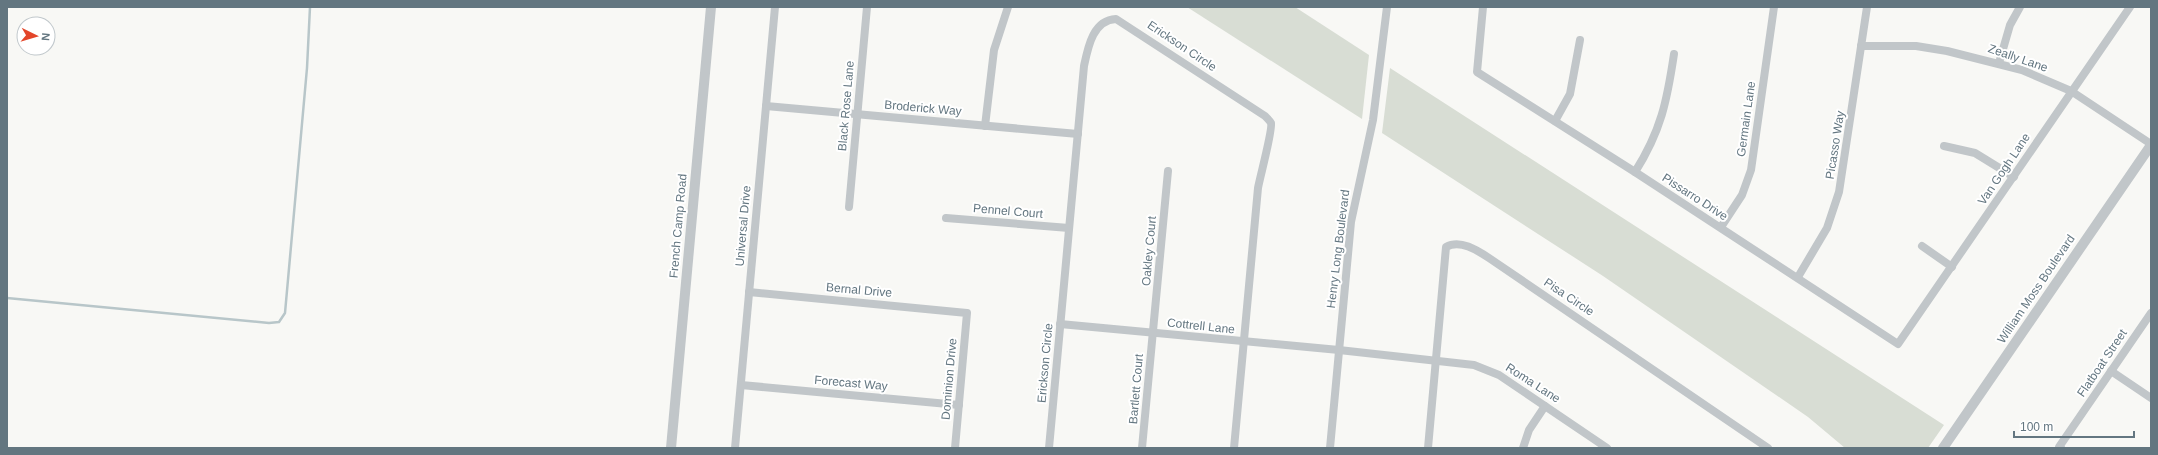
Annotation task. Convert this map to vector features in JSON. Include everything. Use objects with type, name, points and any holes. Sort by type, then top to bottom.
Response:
[{"type":"street","name":"French Camp Road","points":[[671,448],[711,7]]},
{"type":"street","name":"Universal Drive","points":[[735,448],[775,7]]},
{"type":"street","name":"Black Rose Lane","points":[[849,207],[867,7]]},
{"type":"street","points":[[985,126],[994,50],[1008,7]]},
{"type":"street","name":"Henry Long Boulevard","points":[[1330,448],[1351,222],[1373,120],[1387,7]]},
{"type":"street","name":"Pissarro Drive","points":[[1483,7],[1477,72],[1721,227],[1898,344]]},
{"type":"street","name":"Germain Lane","points":[[1721,227],[1742,195],[1751,170],[1774,7]]},
{"type":"street","name":"Picasso Way","points":[[1798,277],[1827,228],[1840,192],[1867,7]]},
{"type":"street","points":[[1999,62],[2010,25],[2020,7]]},
{"type":"street","name":"Van Gogh Lane","points":[[1898,344],[2130,7]]},
{"type":"street","name":"Erickson Circle","points":[[1049,448],[1087,51],[1098,28],[1109,19],[1116,19],[1123,22],[1265,116],[1271,123],[1271,131],[1263,158],[1258,188],[1234,448]]},
{"type":"street","points":[[1555,121],[1570,94],[1580,40]]},
{"type":"street","name":"Zeally Lane","points":[[1861,46],[1916,46],[1966,54],[1999,62],[2035,75],[2071,91],[2151,144]]},
{"type":"street","points":[[1635,172],[1646,154],[1662,120],[1674,54]]},
{"type":"street","name":"Broderick Way","points":[[766,106],[1078,134]]},
{"type":"street","name":"William Moss Boulevard","points":[[1943,448],[2151,144]]},
{"type":"street","points":[[1944,146],[1975,153],[2014,176]]},
{"type":"street","name":"Oakley Court","points":[[1153,333],[1168,171]]},
{"type":"street","name":"Pennel Court","points":[[946,218],[1069,228]]},
{"type":"street","name":"Pisa Circle","points":[[1428,448],[1446,246],[1453,243],[1465,245],[1490,258],[1768,448]]},
{"type":"street","points":[[1922,246],[1952,267]]},
{"type":"street","name":"Bernal Drive","points":[[749,292],[967,313]]},
{"type":"street","name":"Dominion Drive","points":[[955,448],[967,313]]},
{"type":"street","name":"Flatboat Street","points":[[2060,447],[2151,313]]},
{"type":"street","name":"Cottrell Lane","points":[[1060,324],[1339,350]]},
{"type":"street","name":"Bartlett Court","points":[[1142,448],[1153,333]]},
{"type":"street","points":[[1339,350],[1436,360]]},
{"type":"street","name":"Roma Lane","points":[[1436,360],[1464,363],[1488,370],[1607,448]]},
{"type":"street","points":[[2111,371],[2151,398]]},
{"type":"street","name":"Forecast Way","points":[[741,385],[959,405]]},
{"type":"street","points":[[1523,448],[1529,430],[1545,406]]},
{"type":"shaded area","points":[[1187,7],[1295,7],[1369,55],[1362,119]]},
{"type":"shaded area","points":[[1390,68],[1944,425],[1928,448],[1845,448],[1808,417],[1603,276],[1382,133]]},
{"type":"waterway","points":[[7,298],[269,323],[279,322],[285,313],[307,68],[310,7]]}]
